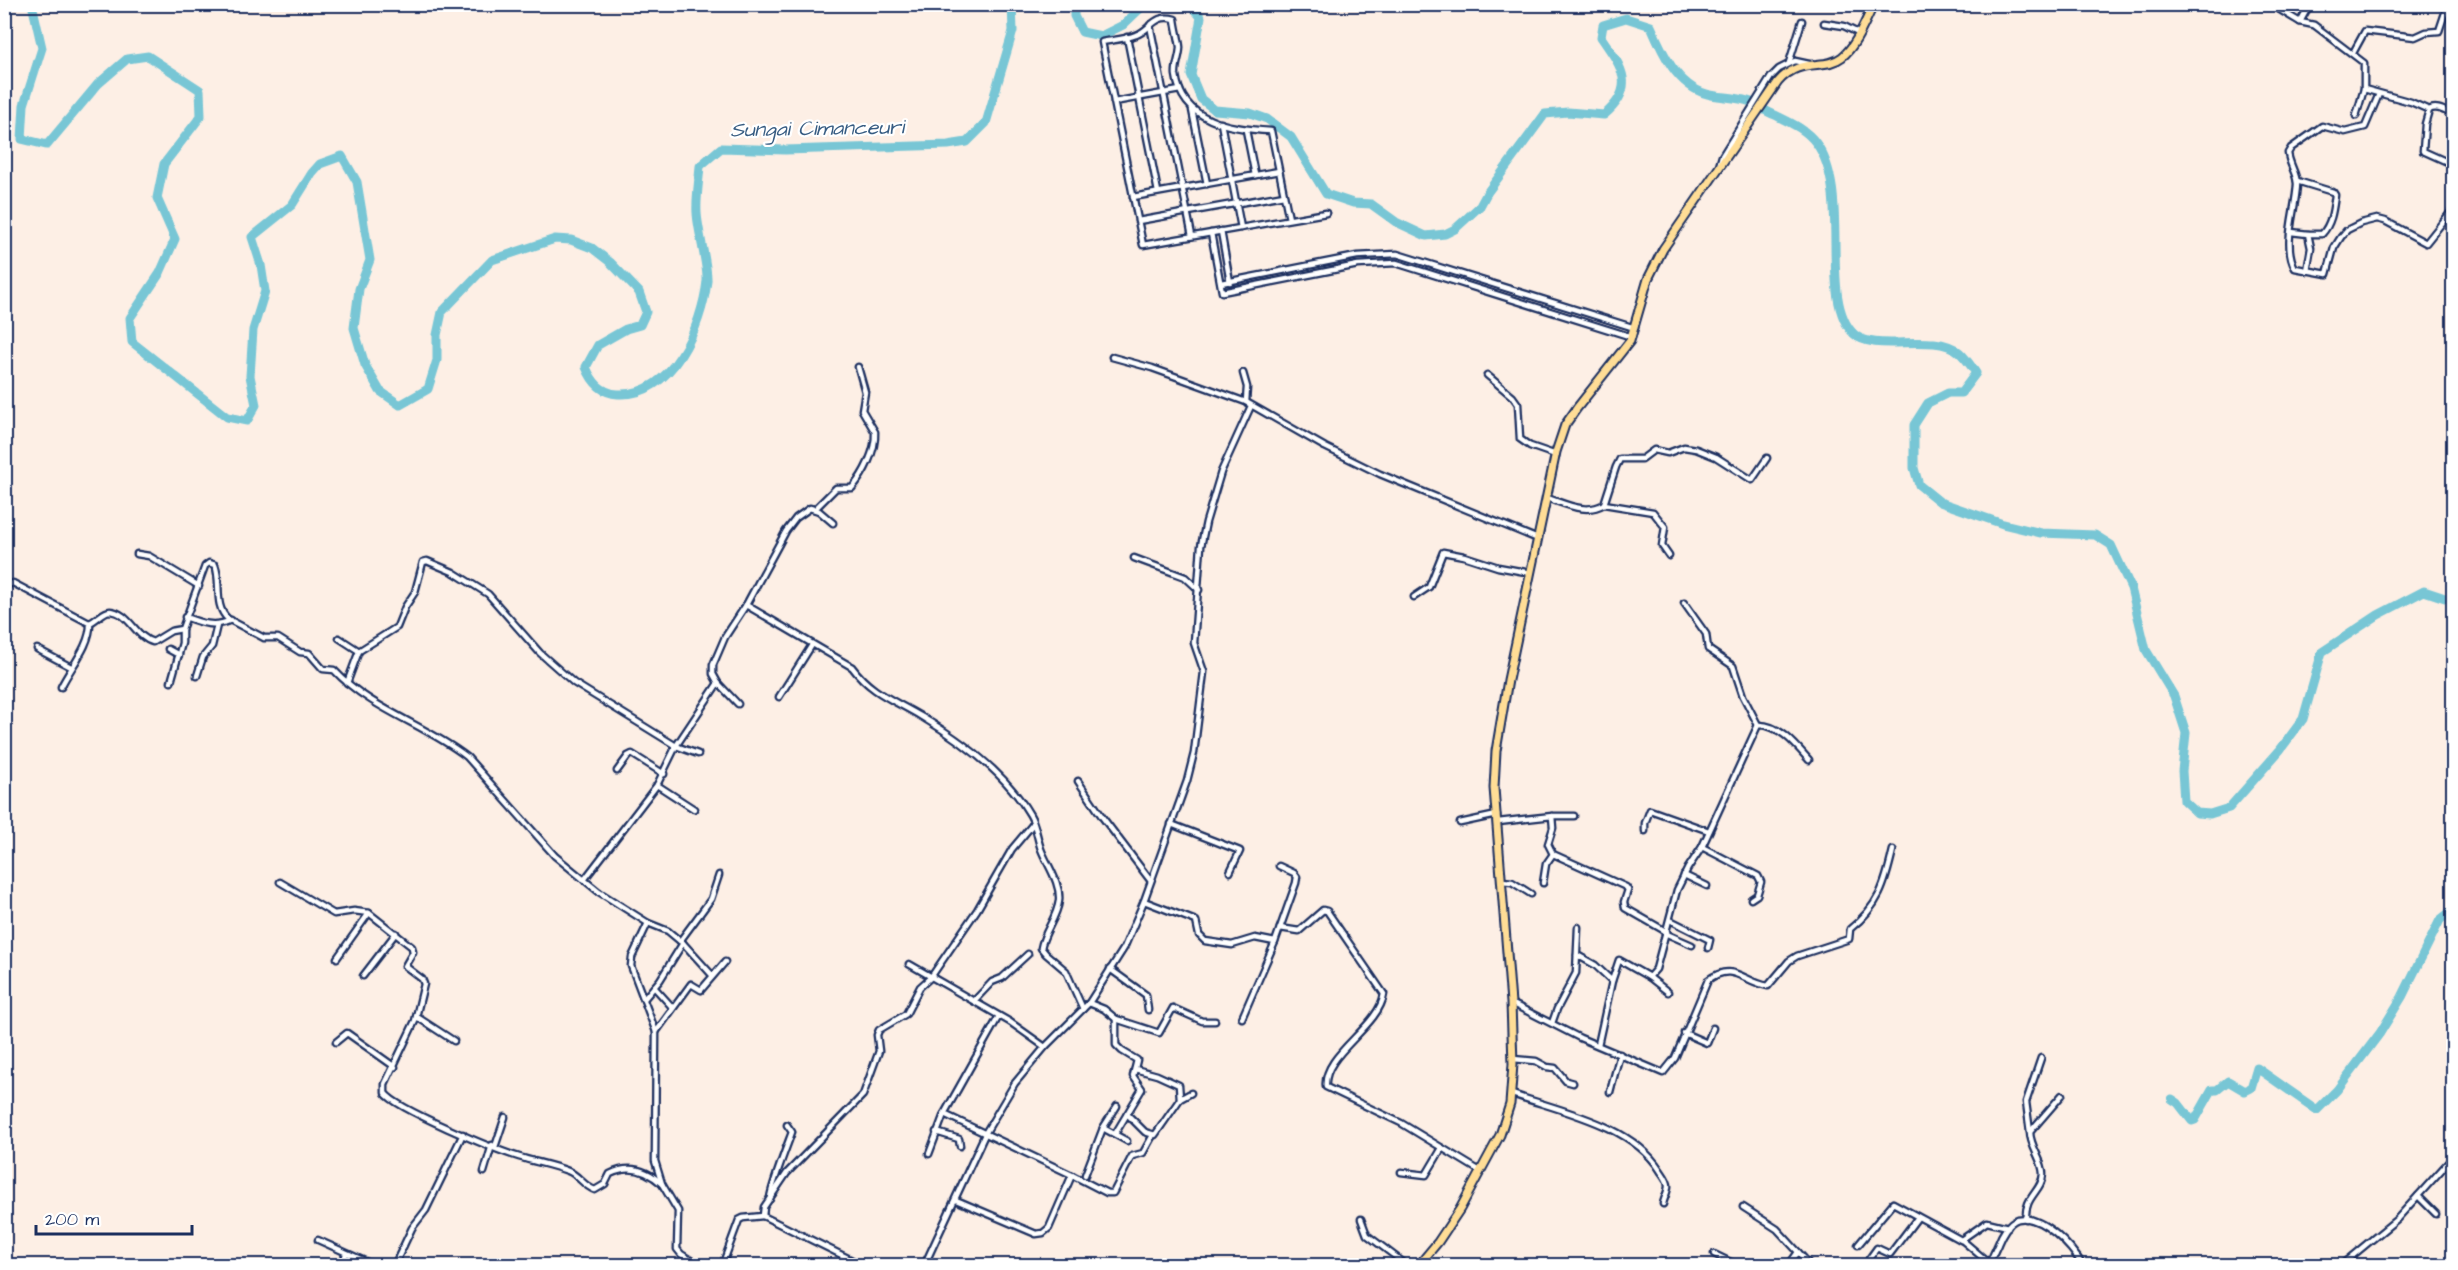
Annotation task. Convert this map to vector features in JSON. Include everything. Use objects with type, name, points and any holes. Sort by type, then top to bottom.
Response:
[{"type":"main road","points":[[1418,1266],[1443,1234],[1480,1172],[1500,1135],[1512,1094],[1511,1003],[1494,788],[1497,741],[1556,455],[1565,425],[1632,337],[1652,270],[1756,109],[1789,72],[1809,64],[1839,59],[1850,48],[1874,4]]},
{"type":"street","points":[[2270,4],[2300,22],[2314,25],[2364,63],[2364,89],[2356,116]]},
{"type":"street","points":[[2300,22],[2310,4]]},
{"type":"street","points":[[2353,53],[2365,31],[2415,37],[2426,32],[2439,31],[2445,13],[2454,14]]},
{"type":"street","points":[[1289,219],[1271,131],[1246,130],[1221,123],[1192,109],[1183,100],[1176,62],[1180,49],[1175,19],[1155,20],[1138,35],[1102,42],[1143,245],[1326,213]]},
{"type":"street","points":[[1789,63],[1802,21]]},
{"type":"street","points":[[1824,23],[1844,26],[1858,33]]},
{"type":"street","points":[[1150,25],[1192,236]]},
{"type":"street","points":[[1127,37],[1158,192]]},
{"type":"street","points":[[1756,109],[1771,77],[1789,63],[1809,64]]},
{"type":"street","points":[[2364,89],[2411,102],[2429,110],[2440,109],[2454,115]]},
{"type":"street","points":[[1114,102],[1180,90]]},
{"type":"street","points":[[2379,94],[2365,127],[2345,132],[2324,126],[2291,148],[2288,157],[2297,181],[2291,232],[2290,254],[2293,265],[2295,268],[2327,274],[2334,248],[2347,230],[2377,219],[2426,243],[2454,207]]},
{"type":"street","points":[[1192,109],[1207,184]]},
{"type":"street","points":[[2429,110],[2423,151],[2454,165]]},
{"type":"street","points":[[1221,123],[1241,228]]},
{"type":"street","points":[[1246,130],[1256,175]]},
{"type":"street","points":[[1133,196],[1279,171]]},
{"type":"street","points":[[2291,232],[2322,234],[2332,218],[2335,195],[2333,192],[2297,181]]},
{"type":"street","points":[[1138,221],[1284,195]]},
{"type":"street","points":[[1221,231],[1232,290]]},
{"type":"street","points":[[1211,233],[1222,292],[1358,265],[1396,263],[1632,337]]},
{"type":"street","points":[[2307,271],[2311,248],[2308,234]]},
{"type":"street","points":[[1221,283],[1357,256],[1397,254],[1635,328]]},
{"type":"street","points":[[1112,357],[1152,368],[1246,402],[1283,421],[1325,447],[1380,474],[1538,539]]},
{"type":"street","points":[[814,509],[836,488],[852,488],[866,467],[872,449],[875,432],[862,410],[865,392],[858,367]]},
{"type":"street","points":[[1243,373],[1247,387],[1246,402]]},
{"type":"street","points":[[1487,375],[1518,404],[1520,439],[1530,446],[1556,455]]},
{"type":"street","points":[[924,1266],[986,1132],[1014,1083],[1089,1003],[1124,948],[1144,901],[1187,781],[1194,753],[1204,672],[1194,646],[1201,546],[1206,522],[1221,472],[1251,406]]},
{"type":"street","points":[[1547,498],[1586,510],[1596,509],[1604,504],[1616,467],[1622,457],[1642,459],[1654,450],[1671,453],[1689,447],[1716,457],[1752,480],[1767,458]]},
{"type":"street","points":[[1604,504],[1653,512],[1665,527],[1662,546],[1669,556]]},
{"type":"street","points":[[738,704],[712,674],[714,661],[725,637],[746,605],[786,531],[806,509],[814,509],[833,523]]},
{"type":"street","points":[[1414,597],[1429,587],[1441,553],[1444,551],[1498,567],[1532,573]]},
{"type":"street","points":[[137,554],[149,555],[199,586]]},
{"type":"street","points":[[1134,558],[1185,577],[1199,590]]},
{"type":"street","points":[[347,683],[359,651],[397,627],[405,607],[415,592],[423,562],[427,561],[489,594],[540,653],[574,683],[676,746],[698,754]]},
{"type":"street","points":[[171,682],[179,655],[185,617],[206,565],[210,563],[215,565],[223,615],[266,638],[278,638],[300,652],[308,652],[322,668],[333,669],[376,705],[402,717],[467,757],[555,856],[599,892],[648,923],[668,931],[682,942],[712,975]]},
{"type":"street","points":[[4,587],[13,583],[90,623]]},
{"type":"street","points":[[1684,603],[1706,634],[1708,649],[1733,666],[1743,696],[1758,725],[1770,728],[1787,738],[1809,760]]},
{"type":"street","points":[[746,605],[852,667],[864,683],[879,694],[922,717],[986,764],[1018,798],[1030,815],[1041,849],[1058,888],[1057,913],[1041,948],[1066,971],[1083,1009]]},
{"type":"street","points":[[90,623],[105,612],[112,612],[125,619],[143,638],[151,642],[158,641],[171,631],[182,629]]},
{"type":"street","points":[[185,617],[201,623],[217,625],[231,620]]},
{"type":"street","points":[[60,687],[70,667],[81,653],[90,623]]},
{"type":"street","points":[[197,676],[203,657],[212,646],[217,625]]},
{"type":"street","points":[[339,638],[359,651]]},
{"type":"street","points":[[779,697],[812,645]]},
{"type":"street","points":[[168,649],[179,655]]},
{"type":"street","points":[[37,650],[70,667]]},
{"type":"street","points":[[584,880],[657,785],[676,746],[718,682]]},
{"type":"street","points":[[1649,977],[1656,969],[1677,890],[1702,847],[1758,725]]},
{"type":"street","points":[[617,771],[632,754],[664,774]]},
{"type":"street","points":[[1078,781],[1102,818],[1150,880]]},
{"type":"street","points":[[657,785],[694,809]]},
{"type":"street","points":[[1645,831],[1645,823],[1650,810],[1709,831]]},
{"type":"street","points":[[1552,816],[1548,844],[1553,854],[1626,887],[1628,890],[1624,902],[1626,908],[1692,945]]},
{"type":"street","points":[[1460,823],[1498,818],[1574,816]]},
{"type":"street","points":[[763,1216],[763,1209],[799,1159],[863,1095],[879,1051],[878,1031],[882,1026],[906,1014],[920,987],[931,977],[977,910],[1012,849],[1033,824]]},
{"type":"street","points":[[1171,824],[1240,851],[1230,872]]},
{"type":"street","points":[[1702,847],[1758,876],[1760,885],[1757,895],[1751,899]]},
{"type":"street","points":[[1511,1003],[1598,1046],[1663,1073],[1675,1058],[1708,980],[1716,974],[1733,972],[1753,982],[1768,986],[1789,961],[1797,956],[1832,947],[1849,939],[1851,928],[1869,914],[1877,898],[1888,873],[1893,850]]},
{"type":"street","points":[[1543,883],[1546,864],[1553,854]]},
{"type":"street","points":[[1242,1018],[1275,942],[1297,877],[1294,873],[1279,867]]},
{"type":"street","points":[[644,999],[711,899],[719,875]]},
{"type":"street","points":[[1684,875],[1707,886]]},
{"type":"street","points":[[1502,881],[1512,882],[1531,894]]},
{"type":"street","points":[[280,882],[334,914],[354,911],[369,913],[412,947],[413,952],[406,962],[406,968],[424,982],[417,1017],[385,1084],[387,1096],[399,1106],[516,1156],[573,1173],[587,1187],[595,1190],[605,1184],[610,1174],[628,1169],[645,1171],[662,1184]]},
{"type":"street","points":[[1144,901],[1196,921],[1199,935],[1205,941],[1232,945],[1255,938],[1275,942]]},
{"type":"street","points":[[1280,928],[1299,932],[1325,910],[1350,941],[1384,994],[1377,1012],[1332,1066],[1326,1077],[1326,1087],[1401,1123],[1480,1172]]},
{"type":"street","points":[[337,958],[369,913]]},
{"type":"street","points":[[1670,920],[1710,940],[1708,948]]},
{"type":"street","points":[[648,923],[631,961],[656,1032],[655,1161],[662,1184],[678,1211],[677,1249],[700,1266]]},
{"type":"street","points":[[1552,1023],[1575,977],[1578,927]]},
{"type":"street","points":[[363,976],[396,933]]},
{"type":"street","points":[[974,1001],[992,982],[1003,977],[1028,954]]},
{"type":"street","points":[[1577,956],[1595,965],[1612,981]]},
{"type":"street","points":[[1598,1046],[1612,981],[1619,960],[1649,977],[1668,992]]},
{"type":"street","points":[[656,1032],[691,984],[699,991],[725,963]]},
{"type":"street","points":[[909,964],[999,1016],[1046,1047]]},
{"type":"street","points":[[1110,969],[1146,995],[1148,1010]]},
{"type":"street","points":[[654,987],[673,1008]]},
{"type":"street","points":[[1089,1003],[1104,1009],[1116,1019],[1159,1033],[1162,1032],[1172,1009],[1202,1021],[1215,1021]]},
{"type":"street","points":[[929,1154],[944,1114],[999,1016]]},
{"type":"street","points":[[417,1017],[454,1041]]},
{"type":"street","points":[[1116,1019],[1116,1045],[1137,1060],[1134,1079],[1142,1085],[1142,1092],[1116,1134]]},
{"type":"street","points":[[1684,1033],[1707,1043],[1713,1028]]},
{"type":"street","points":[[336,1042],[347,1033],[395,1067]]},
{"type":"street","points":[[1610,1092],[1620,1054]]},
{"type":"street","points":[[2026,1219],[2027,1203],[2040,1185],[2043,1175],[2030,1132],[2026,1102],[2041,1058]]},
{"type":"street","points":[[1513,1059],[1536,1061],[1555,1068],[1566,1081],[1573,1083]]},
{"type":"street","points":[[1135,1069],[1157,1075],[1179,1085],[1180,1099]]},
{"type":"street","points":[[944,1114],[986,1132],[1107,1193],[1113,1193],[1132,1156],[1143,1153],[1153,1135],[1160,1130],[1180,1099],[1191,1093]]},
{"type":"street","points":[[1512,1094],[1619,1132],[1638,1144],[1657,1165],[1667,1182],[1668,1189],[1663,1204]]},
{"type":"street","points":[[2030,1132],[2062,1095]]},
{"type":"street","points":[[1085,1175],[1103,1128],[1117,1106]]},
{"type":"street","points":[[1127,1114],[1142,1130],[1153,1135]]},
{"type":"street","points":[[484,1173],[505,1117]]},
{"type":"street","points":[[770,1199],[769,1192],[779,1171],[792,1132],[787,1125]]},
{"type":"street","points":[[1103,1128],[1127,1141]]},
{"type":"street","points":[[936,1132],[959,1139],[960,1146]]},
{"type":"street","points":[[394,1266],[412,1228],[426,1210],[463,1134]]},
{"type":"street","points":[[1401,1172],[1425,1175],[1442,1148]]},
{"type":"street","points":[[2340,1266],[2397,1219],[2454,1156]]},
{"type":"street","points":[[956,1200],[1040,1234],[1049,1228],[1072,1174]]},
{"type":"street","points":[[2418,1196],[2436,1214]]},
{"type":"street","points":[[1858,1245],[1892,1203],[1962,1240],[1989,1264],[2008,1227],[2017,1220],[2026,1219],[2058,1235],[2083,1266]]},
{"type":"street","points":[[1743,1207],[1777,1229],[1811,1266]]},
{"type":"street","points":[[722,1266],[739,1220],[763,1216],[864,1266]]},
{"type":"street","points":[[1869,1260],[1877,1248],[1890,1254],[1918,1217]]},
{"type":"street","points":[[1361,1219],[1367,1235],[1408,1266]]},
{"type":"street","points":[[1962,1240],[1987,1222],[2008,1227]]},
{"type":"street","points":[[318,1240],[376,1266]]},
{"type":"street","points":[[1788,1266],[1798,1252]]},
{"type":"street","points":[[341,1266],[346,1254]]},
{"type":"street","points":[[1714,1254],[1739,1266]]},
{"type":"waterway","name":"Sungai Cimanceuri","points":[[32,4],[42,48],[24,105],[22,139],[47,145],[98,84],[127,59],[148,56],[200,90],[201,116],[164,164],[157,198],[175,239],[160,273],[130,318],[132,342],[227,417],[247,421],[256,405],[250,376],[253,330],[265,291],[261,265],[252,237],[292,205],[320,164],[342,156],[357,182],[370,260],[359,289],[354,328],[365,365],[380,391],[400,405],[428,389],[437,360],[437,335],[442,312],[492,260],[555,239],[571,240],[592,248],[610,262],[639,292],[646,312],[640,325],[626,329],[598,345],[586,367],[594,382],[602,389],[618,394],[637,392],[654,384],[669,371],[681,356],[699,318],[707,281],[697,207],[700,166],[721,148],[785,150],[948,145],[967,142],[986,123],[1013,31],[1012,4]]},
{"type":"waterway","name":"Sungai Cimanceuri","points":[[1074,4],[1074,16],[1082,32],[1101,36],[1123,25],[1145,4]]},
{"type":"waterway","name":"Sungai Cimanceuri","points":[[1189,4],[1201,17],[1191,75],[1201,99],[1215,110],[1250,113],[1267,119],[1291,137],[1326,194],[1353,203],[1371,204],[1396,222],[1426,236],[1445,234],[1455,229],[1480,206],[1545,114],[1568,112],[1604,115],[1614,105],[1621,95],[1623,76],[1615,57],[1601,37],[1603,25],[1626,18],[1651,26],[1672,67],[1687,84],[1696,90],[1751,102],[1807,134],[1816,143],[1827,164],[1835,216],[1835,271],[1838,296],[1843,318],[1854,334],[1863,340],[1876,342],[1920,342],[1948,346],[1962,354],[1976,373],[1961,393],[1948,393],[1928,403],[1914,425],[1914,468],[1919,485],[1940,502],[2003,524],[2041,533],[2095,535],[2111,545],[2131,588],[2146,650],[2174,696],[2186,733],[2182,771],[2184,801],[2197,813],[2210,814],[2229,808],[2280,750],[2303,719],[2322,652],[2378,615],[2424,591],[2454,601]]},
{"type":"waterway","points":[[2172,1099],[2192,1121],[2195,1120],[2212,1090],[2217,1090],[2228,1081],[2245,1091],[2251,1088],[2257,1068],[2317,1110],[2337,1090],[2380,1033],[2402,997],[2440,920],[2454,909]]}]
